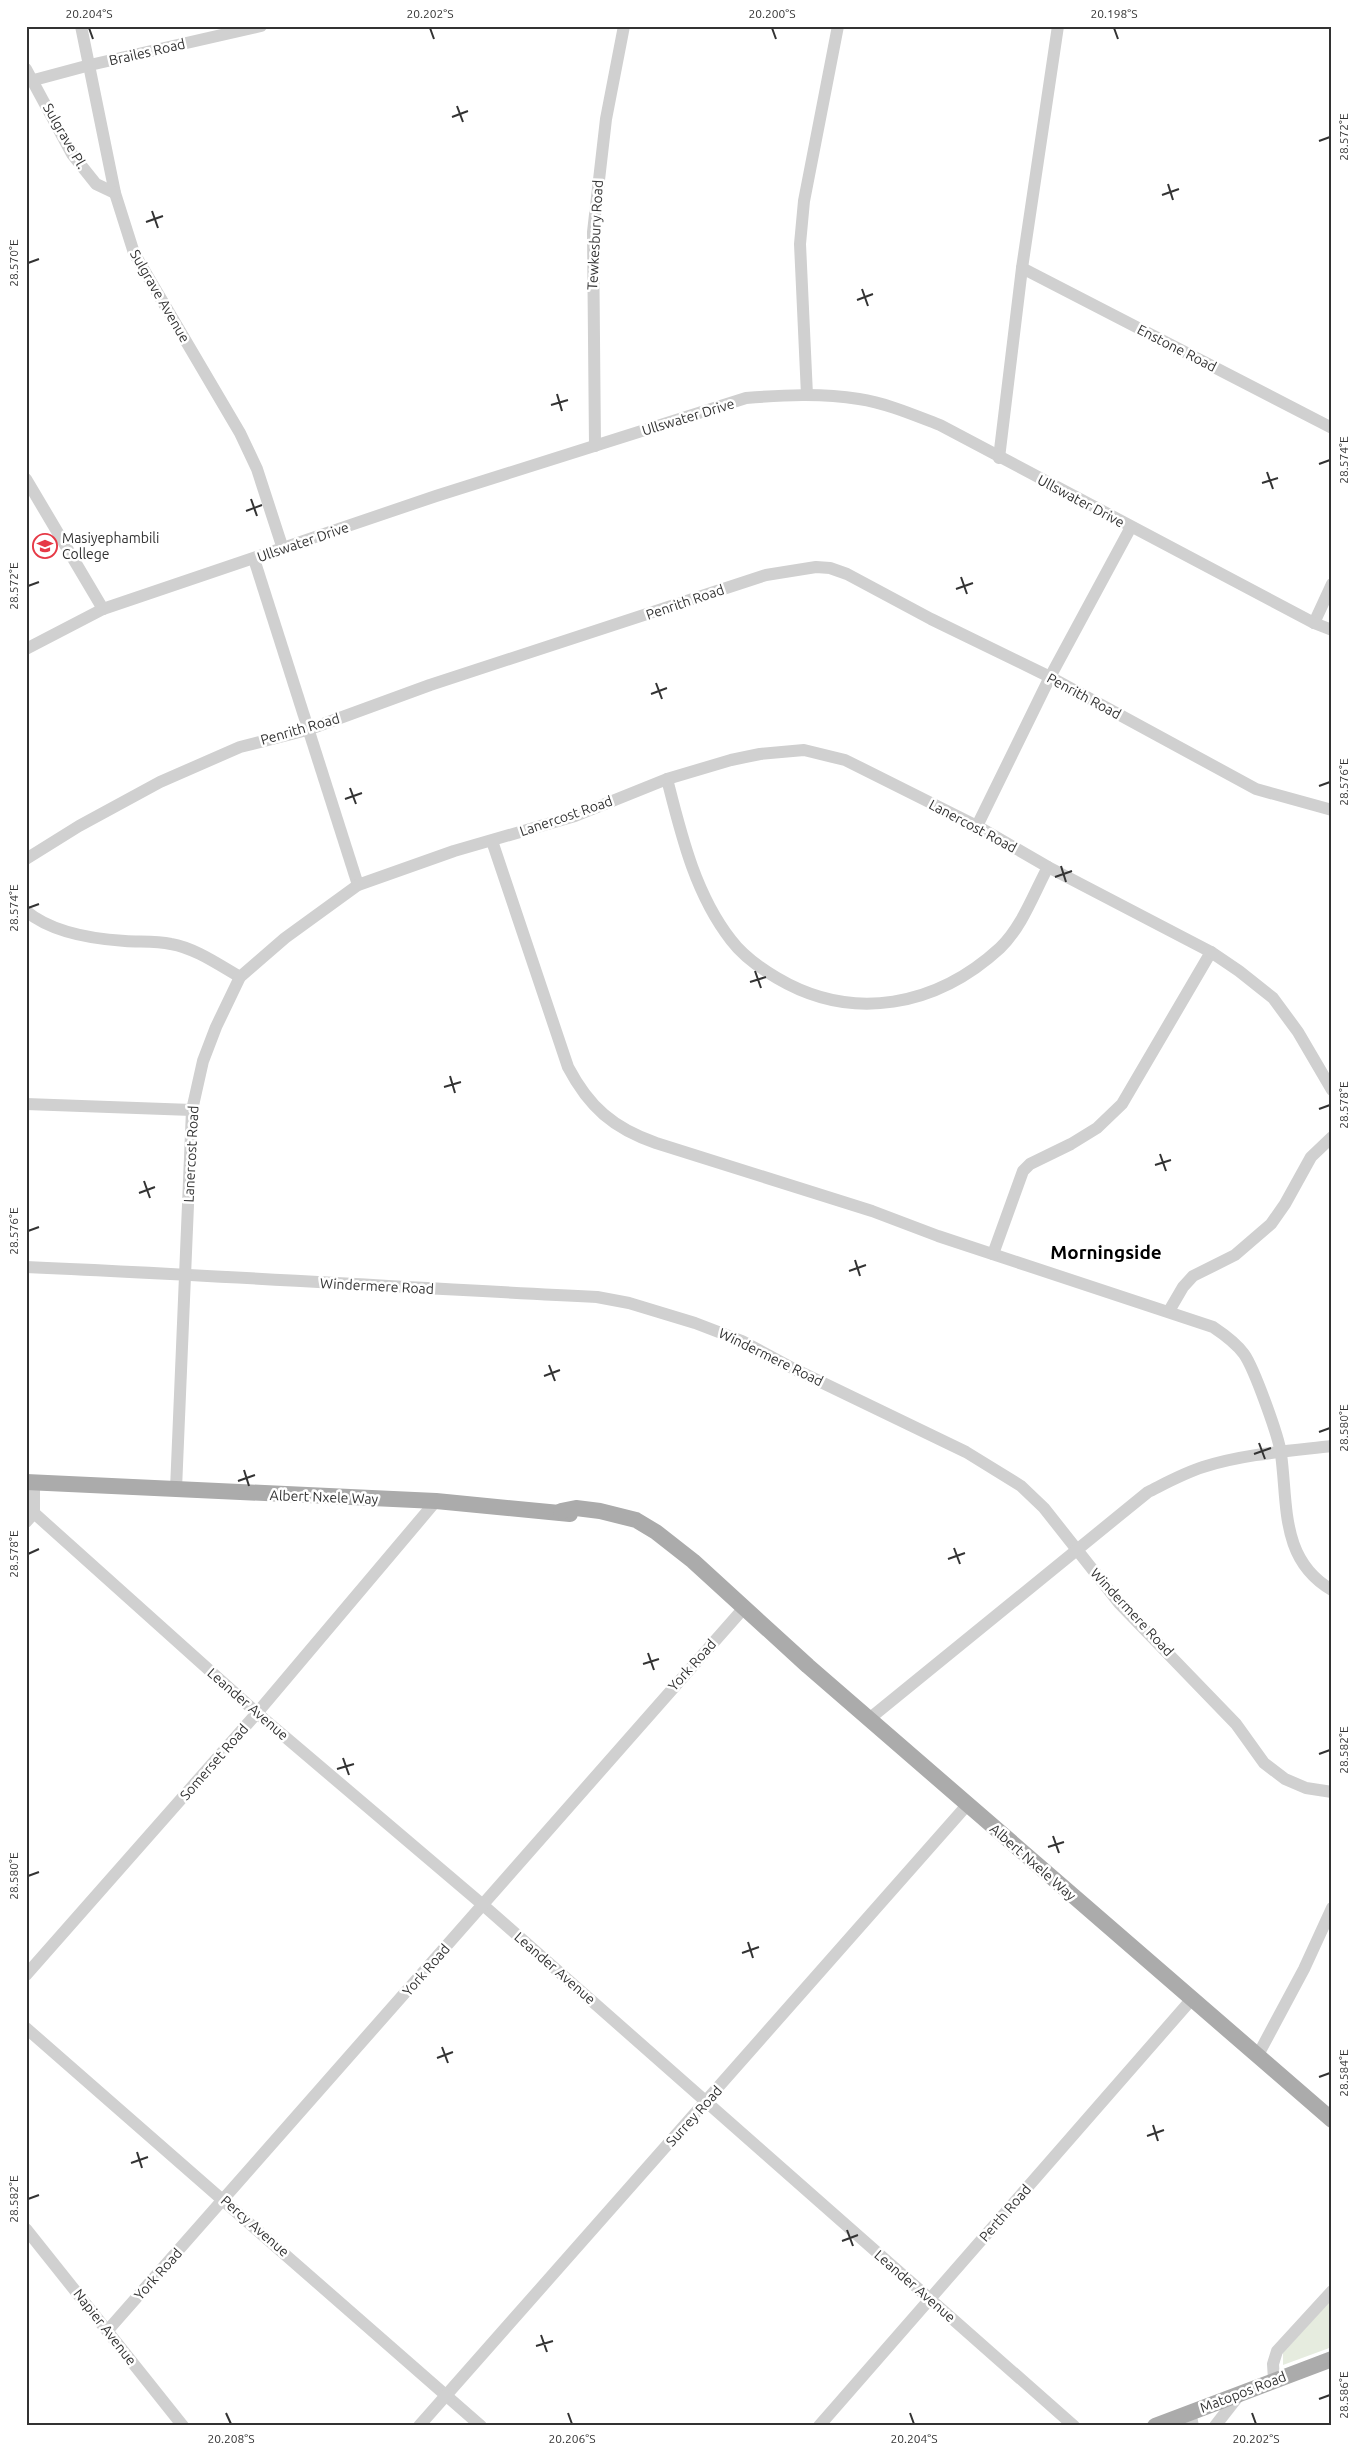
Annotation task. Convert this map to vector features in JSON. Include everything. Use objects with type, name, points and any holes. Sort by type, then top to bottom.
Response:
[{"type":"main road","name":"Albert Nxele Way","points":[[30,1483],[436,1501],[561,1511],[576,1508],[624,1516],[646,1525],[654,1535],[729,1593],[739,1605],[869,1719],[1332,2120]]},
{"type":"main road","name":"Matopos Road","points":[[1154,2426],[1192,2419],[1240,2393],[1332,2359]]},
{"type":"street","name":"Sulgrave Avenue","points":[[81,26],[115,193],[134,253],[240,433],[257,469],[283,549]]},
{"type":"street","name":"Brailes Road","points":[[34,80],[90,65],[261,26]]},
{"type":"street","name":"Tewkesbury Road","points":[[595,446],[593,232],[606,119],[624,26]]},
{"type":"street","points":[[807,395],[800,244],[804,201],[838,26]]},
{"type":"street","points":[[1000,458],[1022,268],[1058,26]]},
{"type":"street","name":"Sulgrave Pl.","points":[[26,69],[34,80],[72,154],[96,184],[115,193]]},
{"type":"street","name":"Enstone Road","points":[[1022,268],[1332,428]]},
{"type":"street","name":"Ullswater Drive","points":[[26,649],[103,609],[436,496],[746,398],[807,395],[861,399],[903,411],[940,426],[1314,623],[1332,630]]},
{"type":"street","points":[[26,479],[103,609]]},
{"type":"street","points":[[977,826],[1050,677],[1131,527]]},
{"type":"street","points":[[254,559],[358,885]]},
{"type":"street","name":"Penrith Road","points":[[26,858],[79,826],[160,782],[240,747],[307,730],[430,685],[766,575],[816,567],[830,568],[847,574],[931,620],[1050,677],[1256,789],[1332,810]]},
{"type":"street","points":[[1314,623],[1332,584]]},
{"type":"street","name":"Lanercost Road","points":[[176,1489],[192,1110],[202,1062],[216,1027],[240,977],[285,938],[358,885],[446,854],[575,816],[667,779],[760,754],[804,750],[845,760],[977,826],[1048,867],[1211,952],[1273,998],[1298,1032],[1332,1090]]},
{"type":"street","points":[[667,779],[681,833],[698,880],[714,914],[731,941],[749,959],[766,972],[817,998],[868,1005],[900,1001],[948,986],[966,975],[1001,946],[1014,930],[1048,867]]},
{"type":"street","points":[[492,841],[568,1067],[579,1088],[592,1104],[608,1118],[632,1134],[759,1177],[872,1211],[993,1254],[1213,1327],[1232,1341],[1252,1366],[1281,1452],[1285,1513],[1293,1542],[1302,1564],[1312,1576],[1332,1590]]},
{"type":"street","points":[[26,911],[47,923],[70,932],[122,941],[170,943],[184,947],[240,977]]},
{"type":"street","points":[[993,1254],[1023,1171],[1030,1164],[1072,1144],[1097,1128],[1122,1104],[1211,952]]},
{"type":"street","points":[[26,1104],[192,1110]]},
{"type":"street","points":[[1169,1311],[1182,1288],[1193,1276],[1235,1255],[1272,1224],[1311,1157],[1332,1137]]},
{"type":"street","name":"Windermere Road","points":[[26,1267],[186,1274],[388,1288],[596,1297],[629,1303],[695,1323],[742,1341],[794,1369],[994,1467],[1027,1491],[1044,1508],[1119,1603],[1236,1724],[1264,1763],[1285,1778],[1306,1788],[1332,1792]]},
{"type":"street","points":[[869,1719],[1148,1492],[1179,1476],[1229,1460],[1332,1446]]},
{"type":"street","points":[[30,1483],[30,1518]]},
{"type":"street","name":"Somerset Road","points":[[26,1975],[257,1713],[436,1501]]},
{"type":"street","name":"Leander Avenue","points":[[30,1518],[482,1905],[1074,2426]]},
{"type":"street","name":"York Road","points":[[108,2330],[225,2200],[482,1905],[739,1605]]},
{"type":"street","name":"Surrey Road","points":[[419,2426],[707,2102],[968,1804]]},
{"type":"street","points":[[1258,2055],[1304,1969],[1332,1908]]},
{"type":"street","name":"Perth Road","points":[[819,2426],[1192,2000]]},
{"type":"street","name":"Percy Avenue","points":[[26,2028],[482,2426]]},
{"type":"street","name":"Napier Avenue","points":[[26,2229],[183,2426]]},
{"type":"street","points":[[1274,2380],[1273,2364],[1277,2350],[1332,2291]]},
{"type":"street","points":[[1215,2426],[1240,2393]]},
{"type":"shaded area","points":[[1332,2299],[1332,2347],[1283,2365],[1283,2353]]},
{"type":"place","name":"Masiyephambili College","points":[[45,546]]},
{"type":"district","name":"Morningside","points":[[1106,1252]]}]
